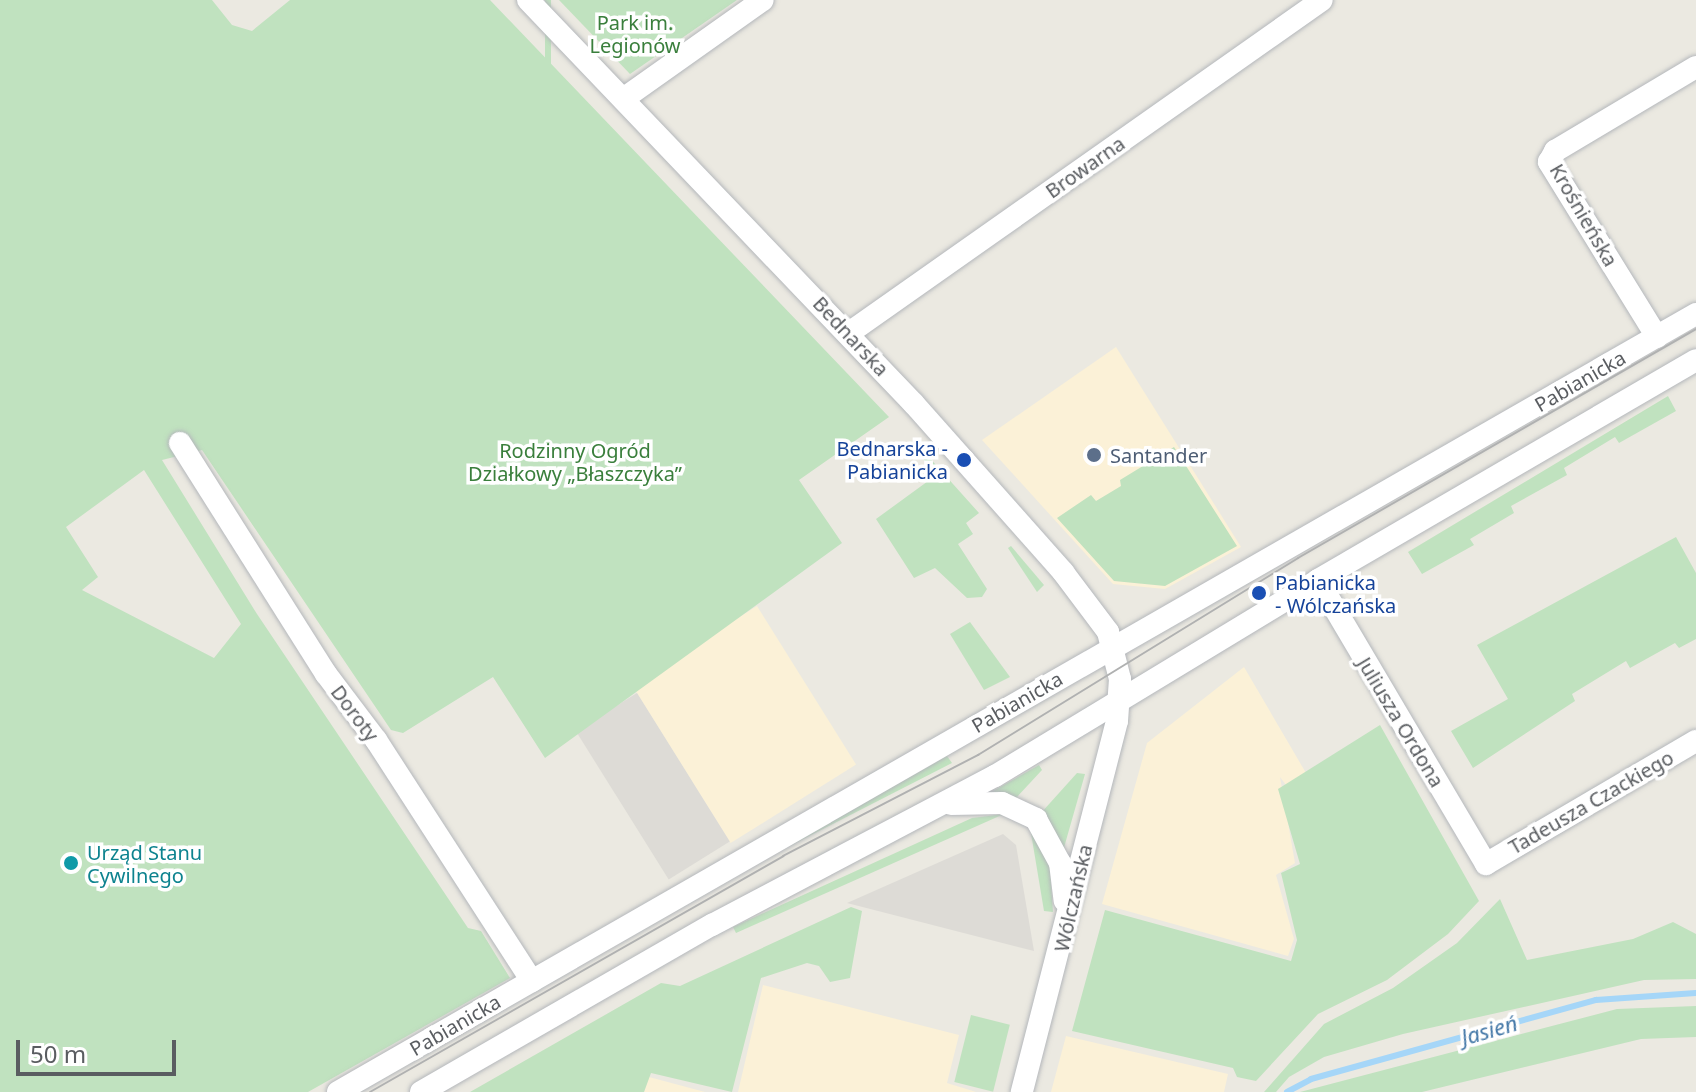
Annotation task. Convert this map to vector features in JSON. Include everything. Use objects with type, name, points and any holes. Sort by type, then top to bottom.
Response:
[{"type":"street","name":"Bednarska","points":[[528,0],[849,333],[1078,589],[1113,646],[1120,703]]},
{"type":"street","points":[[623,99],[763,0]]},
{"type":"street","name":"Browarna","points":[[849,333],[1322,0]]},
{"type":"street","name":"Krośnieńska","points":[[1657,337],[1549,162],[1555,151],[1696,67]]},
{"type":"street","name":"Pabianicka","points":[[338,1092],[1696,314]]},
{"type":"street","name":"Pabianicka","points":[[421,1092],[737,911],[944,804],[1120,703],[1318,580],[1696,360]]},
{"type":"street","name":"Doroty","points":[[180,443],[309,649],[376,740],[532,981]]},
{"type":"street","name":"Juliusza Ordona","points":[[1318,580],[1486,864]]},
{"type":"street","name":"Wólczańska","points":[[1022,1092],[1120,703]]},
{"type":"street","name":"Tadeusza Czackiego","points":[[1486,864],[1696,741]]},
{"type":"street","points":[[944,804],[1002,803],[1036,819],[1060,863],[1066,915]]},
{"type":"shaded area","points":[[1116,347],[1241,547],[1165,589],[1113,584],[982,440]]},
{"type":"shaded area","points":[[757,606],[856,765],[731,843],[631,684]]},
{"type":"shaded area","points":[[1244,667],[1306,773],[1286,785],[1280,777],[1295,863],[1276,875],[1294,939],[1288,956],[1102,904],[1147,743]]},
{"type":"shaded area","points":[[637,693],[730,841],[669,880],[576,731]]},
{"type":"shaded area","points":[[1003,834],[1016,845],[1034,951],[847,903]]},
{"type":"shaded area","points":[[763,985],[959,1035],[947,1083],[976,1092],[738,1092]]},
{"type":"shaded area","points":[[1066,1036],[1228,1074],[1224,1092],[1051,1092]]},
{"type":"shaded area","points":[[649,1077],[705,1092],[644,1092]]},
{"type":"green space","name":"Park im. Legionów","points":[[0,0],[212,0],[232,25],[252,31],[290,0],[490,0],[889,417],[799,480],[842,543],[545,758],[493,677],[403,733],[391,730],[202,450],[162,460],[257,614],[468,928],[481,931],[510,978],[308,1092],[0,1092]],"holes":[[[144,470],[241,624],[214,658],[82,590],[98,577],[66,527]]]},
{"type":"green space","points":[[545,0],[551,0],[551,93],[545,93]]},
{"type":"green space","name":"Park im. Legionów","points":[[559,0],[737,0],[630,74]]},
{"type":"green space","points":[[1668,396],[1676,411],[1619,443],[1615,437],[1564,468],[1567,475],[1511,506],[1514,513],[1470,539],[1474,545],[1422,574],[1408,552]]},
{"type":"green space","points":[[1174,447],[1237,546],[1165,586],[1114,581],[1057,518],[1091,495],[1096,501],[1121,486],[1120,480]]},
{"type":"green space","points":[[927,455],[979,513],[966,523],[973,534],[958,544],[987,589],[982,597],[967,598],[935,568],[914,578],[876,519],[935,476],[923,458]]},
{"type":"green space","points":[[1676,537],[1696,573],[1696,639],[1679,648],[1675,643],[1630,668],[1626,661],[1572,694],[1575,701],[1473,768],[1451,731],[1508,699],[1477,645]]},
{"type":"green space","points":[[1011,546],[1044,585],[1037,592],[1008,548]]},
{"type":"green space","points":[[970,622],[1010,677],[984,690],[950,634]]},
{"type":"green space","points":[[1380,725],[1479,901],[1448,934],[1387,980],[1318,1014],[1256,1081],[1237,1077],[1233,1068],[1072,1031],[1105,910],[1291,961],[1297,940],[1281,873],[1300,864],[1278,789]]},
{"type":"green space","points":[[947,756],[952,763],[782,850]]},
{"type":"green space","points":[[1039,765],[1042,770],[1016,798],[986,795]]},
{"type":"green space","points":[[1077,773],[1085,774],[1063,851],[1041,813]]},
{"type":"green space","points":[[1004,814],[736,933],[733,927],[972,818]]},
{"type":"green space","points":[[1030,827],[1049,857],[1053,912],[1044,911]]},
{"type":"green space","points":[[1500,899],[1527,960],[1633,939],[1673,922],[1696,934],[1696,979],[1644,980],[1403,1034],[1324,1057],[1289,1077],[1276,1092],[1264,1092],[1324,1024],[1393,988],[1457,943]]},
{"type":"green space","points":[[851,907],[862,911],[850,978],[830,982],[819,966],[807,963],[761,978],[732,1092],[651,1073],[644,1092],[470,1092],[661,983],[680,986]]},
{"type":"green space","points":[[1696,1006],[1696,1037],[1641,1039],[1422,1092],[1300,1092],[1617,1009]]},
{"type":"green space","points":[[971,1015],[1010,1025],[993,1092],[954,1082]]},
{"type":"waterway","name":"Jasień","points":[[1287,1092],[1311,1079],[1596,1000],[1696,993]]},
{"type":"tram line","points":[[370,1092],[783,856],[978,755],[1298,558],[1696,329]]},
{"type":"place","name":"Santander","points":[[1094,455]]},
{"type":"place","name":"Bednarska - Pabianicka","points":[[964,460]]},
{"type":"place","name":"Pabianicka - Wólczańska","points":[[1259,593]]},
{"type":"place","name":"Urząd Stanu Cywilnego","points":[[71,863]]},
{"type":"park label","name":"Rodzinny Ogród Działkowy „Błaszczyka”","points":[[575,462]]}]
